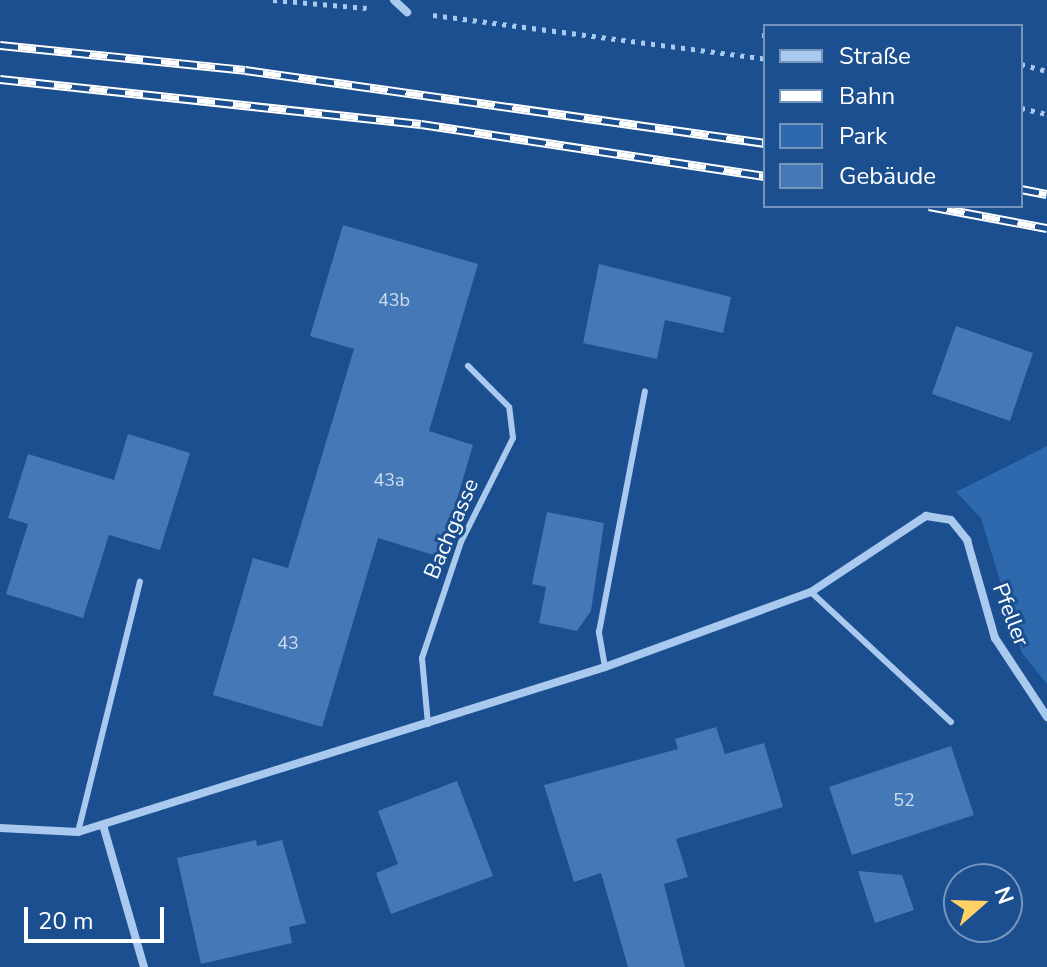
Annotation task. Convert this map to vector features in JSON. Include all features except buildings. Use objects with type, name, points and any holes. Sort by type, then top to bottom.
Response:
[{"type":"street","points":[[394,0],[407,12]]},
{"type":"street","name":"Pfeller","points":[[811,592],[926,516],[951,520],[967,540],[995,638],[1047,717]]},
{"type":"street","points":[[0,828],[78,832],[103,825],[605,667],[811,592]]},
{"type":"street","points":[[103,825],[144,967]]},
{"type":"lane","name":"Bachgasse","points":[[428,724],[422,658],[461,542],[513,438],[509,407],[468,366]]},
{"type":"lane","points":[[605,667],[599,632],[645,391]]},
{"type":"lane","points":[[78,832],[140,582]]},
{"type":"lane","points":[[811,592],[951,722]]},
{"type":"path","points":[[273,0],[542,24],[763,59]]},
{"type":"path","points":[[1023,65],[1047,71]]},
{"type":"path","points":[[1023,108],[1047,114]]},
{"type":"green space","points":[[1047,446],[1047,684],[1022,653],[981,518],[956,492]]},
{"type":"railway","points":[[0,45],[245,70],[763,143]]},
{"type":"railway","points":[[0,79],[421,124],[763,176]]},
{"type":"railway","points":[[1023,189],[1047,194]]},
{"type":"railway","points":[[940,208],[1047,228]]}]
